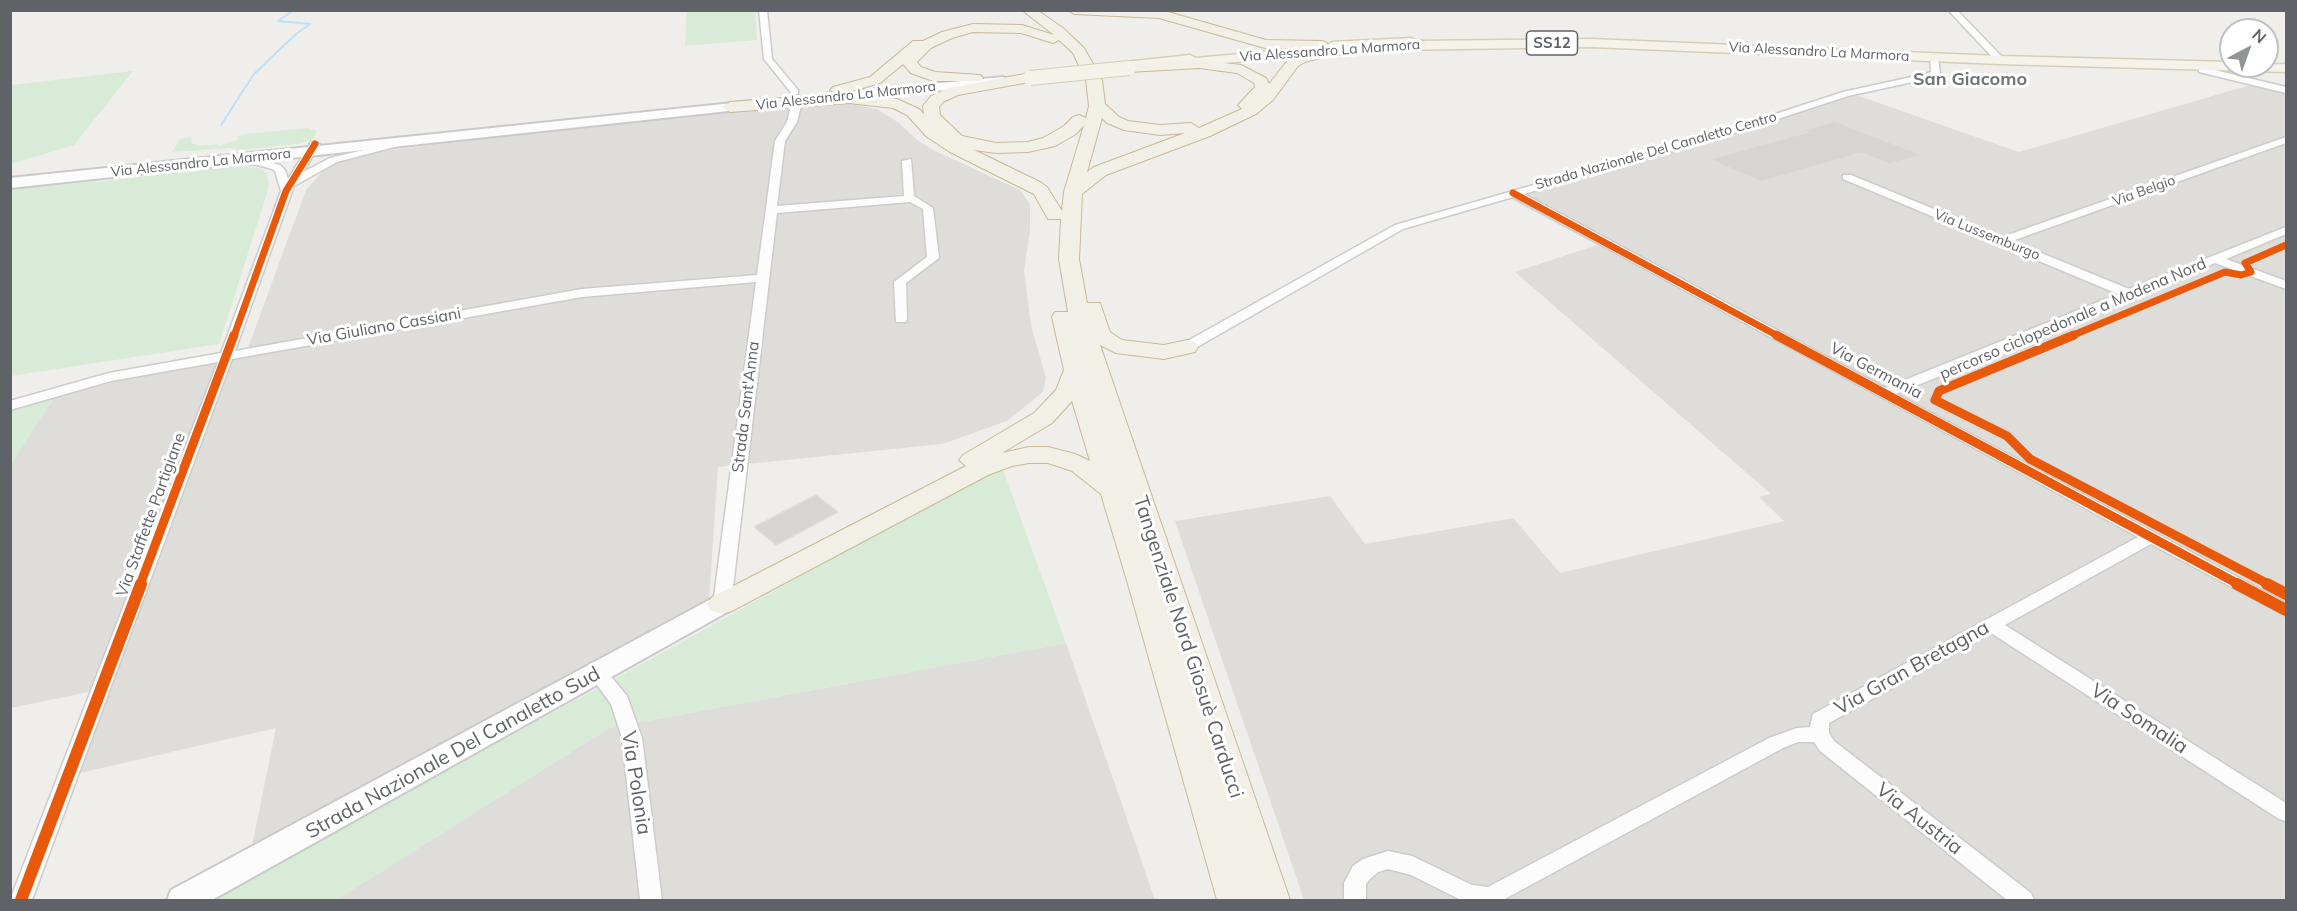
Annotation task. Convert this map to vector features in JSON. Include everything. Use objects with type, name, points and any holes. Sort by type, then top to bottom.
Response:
[{"type":"highway","points":[[1016,10],[1079,51],[1094,80],[1097,106],[1073,192],[1069,259],[1094,394]]},
{"type":"highway","points":[[1028,10],[1060,39],[1079,81],[1081,92],[1079,120],[1054,215],[1055,260],[1061,311],[1077,367],[1094,394]]},
{"type":"highway","points":[[1074,10],[1159,14],[1201,24],[1253,42],[1276,46],[1391,43]]},
{"type":"highway","points":[[1060,39],[1079,21],[1103,15],[1133,14],[1183,23],[1215,34],[1219,40],[1215,49],[1195,56],[1127,67]]},
{"type":"highway","points":[[819,95],[875,80],[918,44],[989,15]]},
{"type":"highway","points":[[1029,76],[943,78],[916,70],[909,62],[911,57],[926,45],[947,35],[973,28],[1022,29],[1060,39]]},
{"type":"highway","points":[[1073,192],[1100,171],[1204,132],[1250,111],[1267,97],[1293,63],[1300,59],[1326,52],[1421,44]]},
{"type":"highway","points":[[1097,106],[1113,120],[1124,125],[1140,129],[1177,130],[1204,125],[1228,116],[1254,99],[1263,88],[1261,81],[1251,73],[1227,66],[1199,64],[1127,67]]},
{"type":"highway","points":[[1029,76],[954,91],[937,99],[931,106],[932,116],[956,140],[973,146],[996,148],[1028,147],[1049,142],[1070,130],[1079,120]]},
{"type":"highway","points":[[730,107],[849,98],[897,104],[913,112],[932,132],[956,148],[1034,186],[1041,191],[1054,215]]},
{"type":"highway","points":[[1073,282],[1086,289],[1100,335],[1116,346],[1164,352],[1187,347]]},
{"type":"highway","points":[[722,604],[1043,418],[1067,392],[1077,367]]},
{"type":"highway","name":"Tangenziale Nord Giosuè Carducci","points":[[1094,394],[1114,491],[1236,900]]},
{"type":"highway","name":"Tangenziale Nord Giosuè Carducci","points":[[1094,394],[1271,900]]},
{"type":"highway","points":[[722,604],[980,470],[1005,460],[1029,455],[1048,455],[1066,459],[1081,466],[1114,491]]},
{"type":"main road","name":"Via Alessandro La Marmora","points":[[10,178],[819,95],[1391,43],[1534,40],[1918,57],[1935,63],[2000,60],[2286,68]]},
{"type":"main road","name":"Via Alessandro La Marmora","points":[[1127,67],[1421,44],[1526,43],[1683,46]]},
{"type":"main road","name":"Via Alessandro La Marmora","points":[[10,183],[227,160],[313,148],[417,141],[1029,76]]},
{"type":"main road","name":"Strada Nazionale Del Canaletto Sud","points":[[183,900],[722,604]]},
{"type":"street","name":"Strada Sant'Anna","points":[[722,604],[780,141],[792,122],[795,99],[786,79],[778,73],[768,59],[764,10]]},
{"type":"street","points":[[1952,10],[2000,60]]},
{"type":"street","name":"Strada Nazionale Del Canaletto Centro","points":[[1187,347],[1399,227],[1741,128],[1871,87],[1928,76],[1936,73],[1935,63]]},
{"type":"street","points":[[2202,70],[2286,90]]},
{"type":"street","name":"Via Belgio","points":[[2001,241],[2286,140]]},
{"type":"street","points":[[227,160],[259,162],[276,167],[280,170],[286,191],[301,177],[334,160],[417,141]]},
{"type":"street","name":"Via Staffette Partigiane","points":[[21,900],[227,355],[286,191],[313,148]]},
{"type":"street","points":[[907,161],[909,196],[912,200]]},
{"type":"street","name":"Via Lussemburgo","points":[[1847,177],[2127,293]]},
{"type":"street","name":"Via Germania","points":[[1513,193],[2286,610]]},
{"type":"street","points":[[771,210],[912,200],[928,208],[933,258],[900,282],[902,319]]},
{"type":"street","points":[[1885,393],[2286,230]]},
{"type":"street","points":[[2216,259],[2286,285]]},
{"type":"street","name":"Via Giuliano Cassiani","points":[[10,406],[109,377],[582,293],[762,278]]},
{"type":"street","name":"Via Gran Bretagna","points":[[1819,734],[1820,719],[2151,537]]},
{"type":"street","name":"Via Somalia","points":[[1992,625],[2286,813]]},
{"type":"street","name":"Via Polonia","points":[[598,674],[620,701],[632,738],[651,900]]},
{"type":"street","points":[[1355,900],[1355,883],[1360,873],[1371,865],[1388,860],[1404,862],[1469,894],[1487,899],[1776,743],[1797,735],[1819,734]]},
{"type":"street","name":"Via Austria","points":[[1819,734],[1827,746],[2023,900]]},
{"type":"shaded area","points":[[2254,84],[2286,92],[2286,900],[1304,900],[1175,521],[1330,496],[1365,544],[1513,518],[1560,573],[1784,521],[1759,497],[1771,494],[1515,272],[1597,245],[1509,198],[1746,129],[1853,94],[2019,152]]},
{"type":"shaded area","points":[[845,103],[877,109],[933,150],[1020,190],[1030,204],[1030,231],[1024,270],[1031,325],[1046,378],[1043,392],[1007,421],[942,444],[718,467],[709,600],[251,851],[276,728],[67,776],[93,691],[11,708],[10,465],[54,397],[138,376],[245,356],[306,190],[323,171],[344,160],[375,152],[630,121]]},
{"type":"shaded area","points":[[1066,643],[1155,900],[336,900],[609,728]]},
{"type":"green space","points":[[687,11],[755,11],[757,40],[685,46]]},
{"type":"green space","points":[[133,71],[74,145],[11,164],[11,85]]},
{"type":"green space","points":[[308,128],[317,131],[313,139],[298,144],[237,150],[230,148],[172,152],[180,139],[191,137],[192,143],[199,146],[217,144],[219,146],[240,139],[236,137],[244,134]]},
{"type":"green space","points":[[235,166],[259,168],[267,173],[269,187],[219,344],[11,376],[11,188],[104,181]]},
{"type":"green space","points":[[54,397],[11,465],[11,412]]},
{"type":"green space","points":[[1002,467],[1066,643],[609,728],[336,900],[209,900],[973,481]]},
{"type":"building","points":[[1835,121],[1922,155],[1889,164],[1861,153],[1761,182],[1709,159],[1808,132],[1803,130]]},
{"type":"building","points":[[816,495],[838,512],[776,545],[754,527]]},
{"type":"waterway","points":[[221,125],[254,74],[296,34],[310,24],[278,21],[294,10]]},
{"type":"cycle path","points":[[21,900],[227,355],[286,191],[315,144]]},
{"type":"cycle path","points":[[1513,193],[2286,610]]},
{"type":"cycle path","name":"percorso ciclopedonale a Modena Nord","points":[[2286,245],[2245,263],[2251,272],[2241,275],[2225,272],[1939,391],[1935,400],[2007,436],[2030,459],[2286,594]]},
{"type":"district","name":"San Giacomo","points":[[1970,80]]}]
